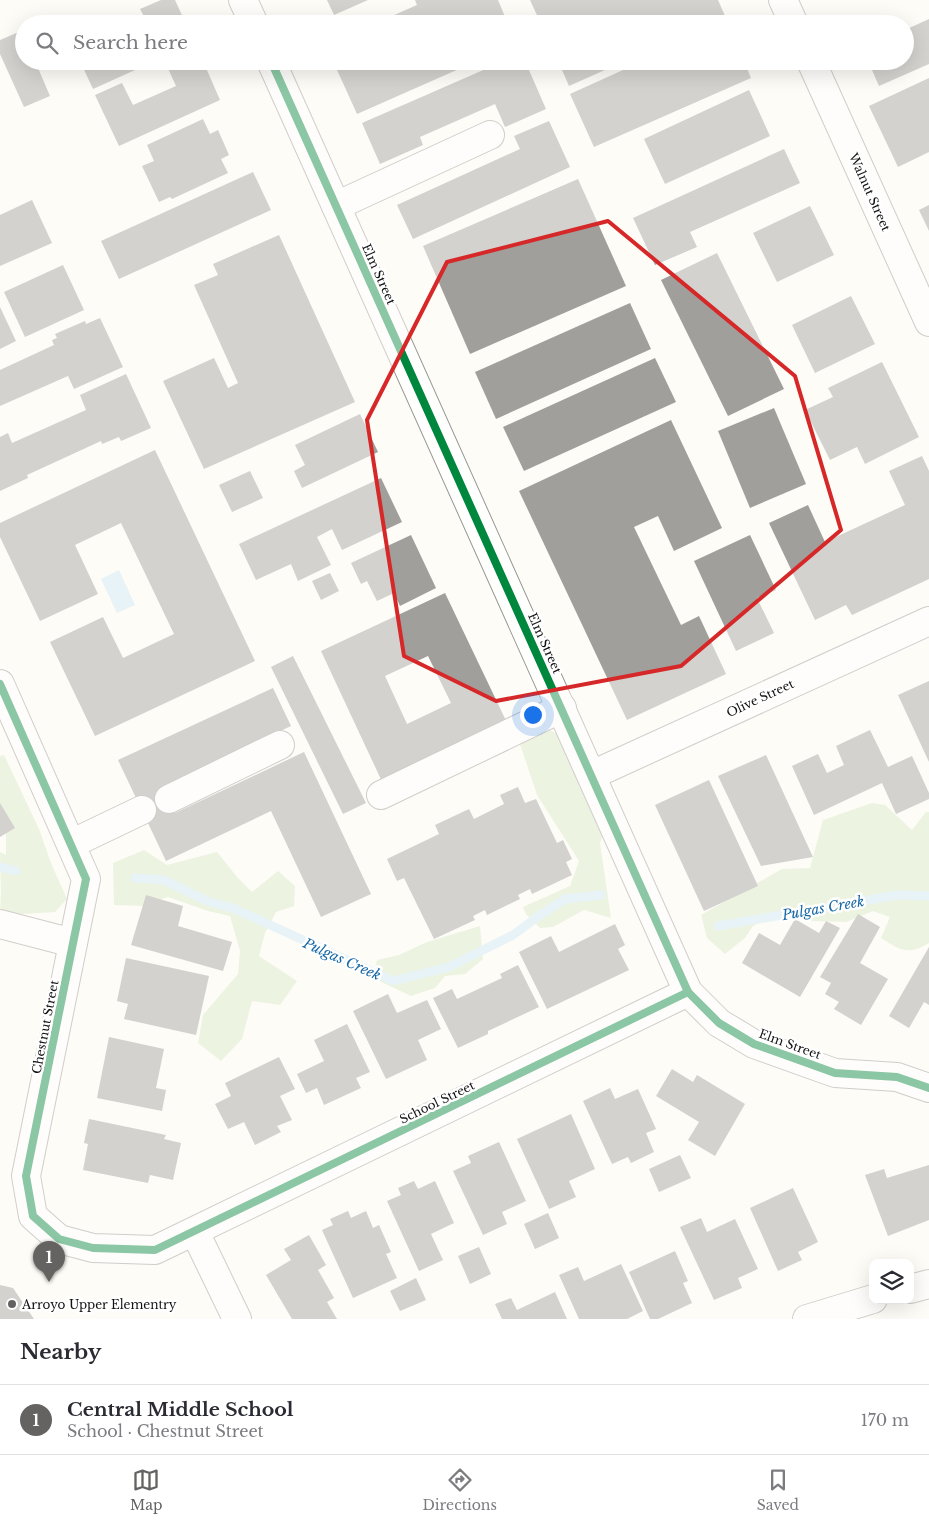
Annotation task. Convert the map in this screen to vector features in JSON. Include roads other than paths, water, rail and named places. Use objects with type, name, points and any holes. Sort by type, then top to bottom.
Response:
[{"type":"street","points":[[243,0],[250,15]]},
{"type":"street","points":[[783,0],[790,15]]},
{"type":"street","name":"Elm Street","points":[[275,70],[688,992],[719,1023],[754,1044],[835,1073],[896,1077],[929,1088]]},
{"type":"street","name":"Walnut Street","points":[[815,70],[929,322]]},
{"type":"street","points":[[336,206],[490,136]]},
{"type":"street","name":"Olive Street","points":[[592,775],[929,620]]},
{"type":"street","name":"Chestnut Street","points":[[0,684],[86,879],[26,1176],[33,1216],[60,1239],[92,1248],[155,1250],[195,1232]]},
{"type":"street","points":[[381,795],[562,708]]},
{"type":"street","points":[[169,799],[280,745]]},
{"type":"street","points":[[71,844],[142,810]]},
{"type":"street","points":[[0,924],[73,942]]},
{"type":"street","name":"School Street","points":[[195,1232],[688,992]]},
{"type":"street","points":[[195,1232],[236,1319]]},
{"type":"street","points":[[914,1288],[929,1284]]},
{"type":"street","points":[[807,1319],[869,1300]]},
{"type":"water","points":[[119,570],[135,605],[117,613],[101,579]]},
{"type":"waterway","name":"Pulgas Creek","points":[[0,867],[16,871]]},
{"type":"waterway","name":"Pulgas Creek","points":[[135,878],[164,880],[207,901],[235,909],[393,981],[449,967],[513,935],[565,899],[601,895]]},
{"type":"waterway","name":"Pulgas Creek","points":[[718,926],[897,895],[929,896]]},
{"type":"place","name":"Central Middle School","points":[[49,1282]]},
{"type":"place","name":"Arroyo Upper Elementry","points":[[12,1304]]}]
